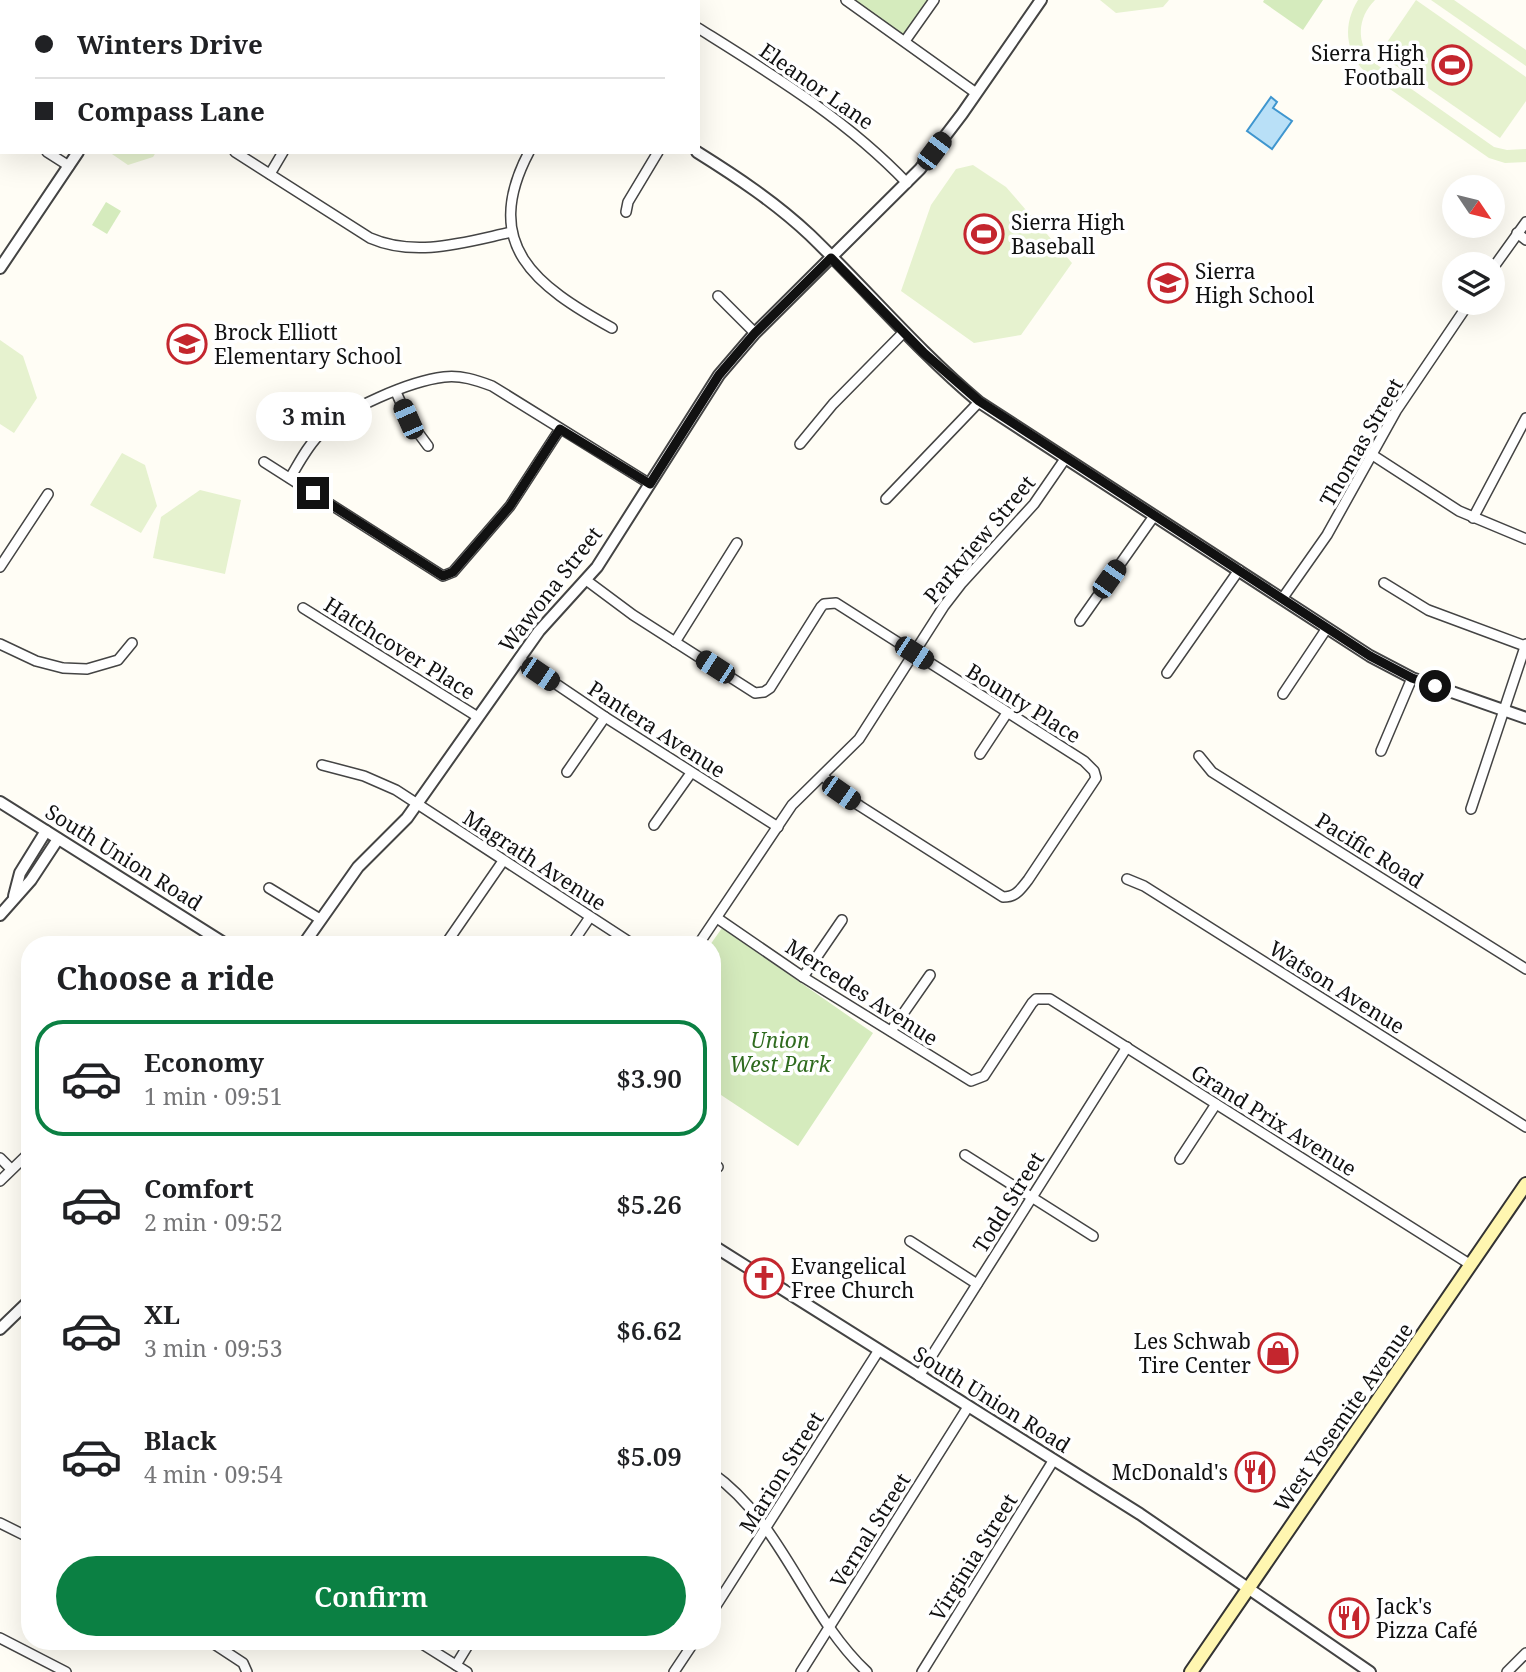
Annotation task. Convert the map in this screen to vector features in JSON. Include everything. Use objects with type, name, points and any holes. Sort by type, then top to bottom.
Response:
[{"type":"main road","name":"West Yosemite Avenue","points":[[1191,1672],[1526,1184]]},
{"type":"street","points":[[846,0],[976,93]]},
{"type":"street","points":[[905,41],[934,0]]},
{"type":"street","name":"Wawona Street","points":[[309,936],[358,867],[418,804],[539,631],[586,580],[719,375],[755,333],[920,169],[1041,0]]},
{"type":"street","name":"Eleanor Lane","points":[[700,29],[789,85],[838,120],[879,153],[907,183]]},
{"type":"street","points":[[50,154],[69,166]]},
{"type":"street","points":[[0,268],[4,256],[77,154]]},
{"type":"street","points":[[238,154],[369,238],[387,246],[430,247],[512,232]]},
{"type":"street","points":[[270,174],[282,154]]},
{"type":"street","points":[[528,154],[512,194],[512,232],[519,253],[541,282],[574,307],[612,328]]},
{"type":"street","points":[[626,212],[628,202],[657,154]]},
{"type":"street","points":[[700,154],[773,203],[810,235],[950,378],[979,401],[1370,656],[1412,678],[1526,718]]},
{"type":"street","points":[[1504,252],[1526,222]]},
{"type":"street","points":[[1517,233],[1526,240]]},
{"type":"street","points":[[718,296],[755,333]]},
{"type":"street","name":"Thomas Street","points":[[1282,599],[1327,535],[1396,411],[1461,315]]},
{"type":"street","points":[[800,444],[833,404],[904,332]]},
{"type":"street","points":[[290,478],[309,446],[331,424],[359,407],[421,382],[445,377],[474,379],[492,386],[650,484]]},
{"type":"street","points":[[396,392],[408,419],[428,446]]},
{"type":"street","points":[[886,499],[979,401]]},
{"type":"street","points":[[1473,518],[1526,418]]},
{"type":"street","points":[[264,462],[443,576],[453,572],[510,506],[560,429]]},
{"type":"street","points":[[1371,454],[1473,518],[1526,538]]},
{"type":"street","name":"Parkview Street","points":[[704,936],[792,805],[859,739],[961,583],[1034,504],[1065,459]]},
{"type":"street","points":[[0,567],[48,494]]},
{"type":"street","points":[[1080,621],[1154,516]]},
{"type":"street","points":[[586,580],[633,615],[676,642],[737,543]]},
{"type":"street","points":[[1167,673],[1239,570]]},
{"type":"street","points":[[1384,583],[1428,610],[1526,645],[1471,808]]},
{"type":"street","name":"Bounty Place","points":[[676,642],[755,693],[764,692],[770,688],[821,607],[824,604],[836,603],[1091,767],[1096,778],[1019,892],[1003,897],[860,806],[823,776]]},
{"type":"street","name":"Hatchcover Place","points":[[303,608],[478,717]]},
{"type":"street","points":[[1283,694],[1327,628]]},
{"type":"street","points":[[0,644],[36,661],[62,668],[87,669],[118,660],[132,643]]},
{"type":"street","name":"Pantera Avenue","points":[[519,659],[778,827]]},
{"type":"street","points":[[1381,751],[1412,678]]},
{"type":"street","points":[[980,754],[1007,713]]},
{"type":"street","points":[[567,772],[605,717]]},
{"type":"street","name":"Pacific Road","points":[[1199,756],[1212,772],[1526,969]]},
{"type":"street","name":"Magrath Avenue","points":[[322,765],[364,776],[396,790],[620,936]]},
{"type":"street","points":[[654,825],[691,773]]},
{"type":"street","name":"South Union Road","points":[[0,802],[213,936]]},
{"type":"street","points":[[13,899],[20,873],[46,831]]},
{"type":"street","points":[[0,915],[32,880],[58,839]]},
{"type":"street","points":[[451,936],[503,861]]},
{"type":"street","name":"Watson Avenue","points":[[1127,879],[1144,886],[1526,1127]]},
{"type":"street","points":[[270,888],[320,919]]},
{"type":"street","points":[[577,936],[590,917]]},
{"type":"street","name":"Mercedes Avenue","points":[[717,918],[803,976],[971,1081],[984,1076],[988,1070]]},
{"type":"street","points":[[803,976],[842,920]]},
{"type":"street","points":[[891,1031],[930,975]]},
{"type":"street","name":"Grand Prix Avenue","points":[[988,1070],[1032,1003],[1044,997],[1471,1265]]},
{"type":"street","name":"Todd Street","points":[[919,1376],[1127,1047]]},
{"type":"street","points":[[1180,1159],[1216,1104]]},
{"type":"street","points":[[965,1155],[1093,1236]]},
{"type":"street","points":[[0,1158],[11,1170]]},
{"type":"street","points":[[0,1181],[21,1161]]},
{"type":"street","points":[[910,1241],[977,1284]]},
{"type":"street","name":"South Union Road","points":[[721,1251],[1140,1514],[1370,1672]]},
{"type":"street","points":[[0,1329],[21,1309]]},
{"type":"street","name":"Marion Street","points":[[721,1593],[766,1528],[879,1350]]},
{"type":"street","name":"Vernal Street","points":[[801,1672],[968,1407]]},
{"type":"street","name":"Virginia Street","points":[[922,1672],[1054,1461]]},
{"type":"street","points":[[721,1481],[766,1528],[790,1563],[828,1629],[867,1672]]},
{"type":"street","points":[[0,1523],[21,1534]]},
{"type":"street","points":[[0,1638],[21,1649]]},
{"type":"street","points":[[23,1650],[66,1672]]},
{"type":"street","points":[[223,1650],[243,1663],[247,1672]]},
{"type":"street","points":[[432,1650],[467,1672]]},
{"type":"street","points":[[456,1665],[465,1650]]},
{"type":"street","points":[[674,1672],[689,1650]]},
{"type":"street","points":[[1507,1672],[1526,1653]]},
{"type":"green space","points":[[846,0],[934,0],[905,41]]},
{"type":"green space","points":[[1100,0],[1169,0],[1163,7],[1116,13]]},
{"type":"green space","points":[[1323,0],[1303,30],[1263,2]]},
{"type":"green space","points":[[1358,0],[1375,0],[1365,15],[1361,31],[1367,55],[1373,62],[1494,147],[1507,150],[1526,149],[1526,162],[1505,163],[1489,158],[1364,71],[1353,54],[1348,37],[1350,18]]},
{"type":"green space","name":"Sierra High Football","points":[[1416,0],[1526,77],[1526,101],[1500,138],[1379,54]]},
{"type":"green space","points":[[1431,0],[1454,0],[1526,50],[1526,66]]},
{"type":"green space","points":[[112,154],[155,154],[153,157],[128,165]]},
{"type":"green space","name":"Sierra High Baseball","points":[[973,165],[1006,187],[1072,263],[1021,335],[974,343],[901,291],[931,205],[956,169]]},
{"type":"green space","points":[[106,202],[121,211],[107,234],[92,225]]},
{"type":"green space","points":[[0,340],[23,356],[37,398],[14,433],[0,424]]},
{"type":"green space","points":[[122,453],[145,465],[157,506],[141,533],[90,505]]},
{"type":"green space","points":[[200,490],[241,500],[225,574],[153,558],[161,517]]},
{"type":"green space","name":"Union West Park","points":[[722,928],[873,1033],[798,1146],[721,1095],[721,936],[716,936]]},
{"type":"water","points":[[1271,97],[1277,102],[1273,108],[1292,121],[1272,149],[1247,131]]},
{"type":"place","name":"Sierra High Football","points":[[1452,65]]},
{"type":"place","name":"Sierra High Baseball","points":[[984,234]]},
{"type":"place","name":"Sierra High School","points":[[1168,283]]},
{"type":"place","name":"Brock Elliott Elementary School","points":[[187,344]]},
{"type":"place","name":"Evangelical Free Church","points":[[764,1278]]},
{"type":"place","name":"Les Schwab Tire Center","points":[[1278,1353]]},
{"type":"place","name":"McDonald's","points":[[1255,1472]]},
{"type":"place","name":"Jack's Pizza Café","points":[[1349,1618]]},
{"type":"route","points":[[313,493],[438,574],[450,575],[510,506],[560,429],[650,484],[719,375],[755,333],[831,258],[924,353],[979,401],[1370,656],[1412,678],[1435,686]]}]
